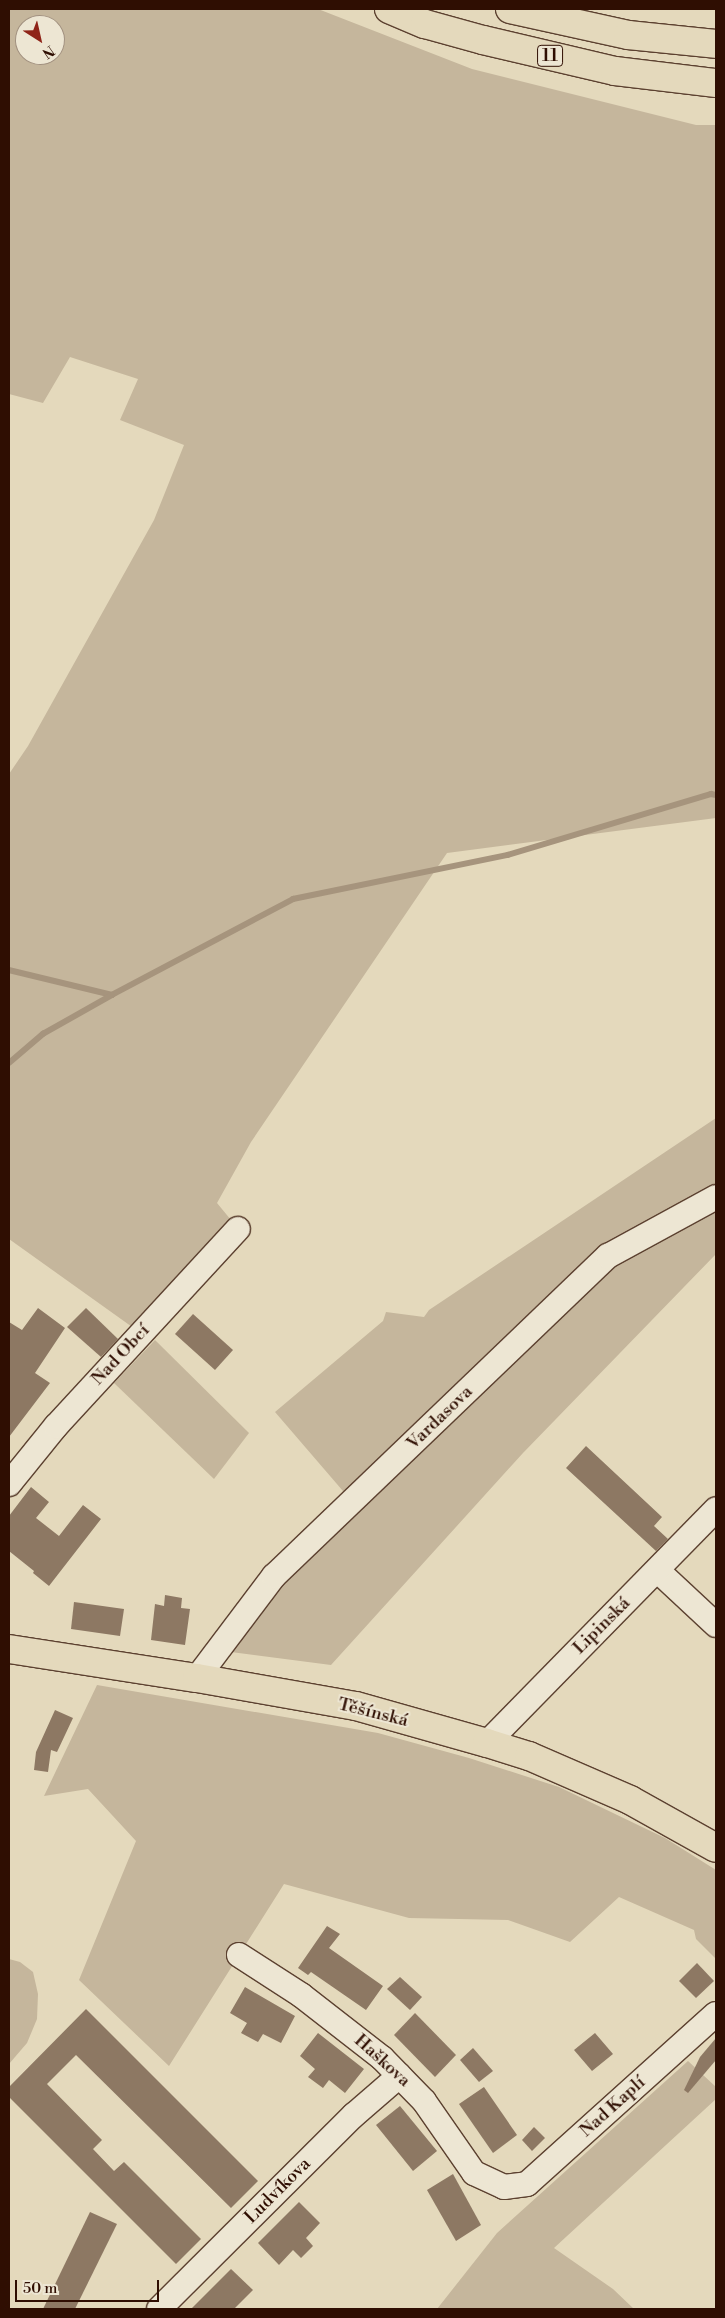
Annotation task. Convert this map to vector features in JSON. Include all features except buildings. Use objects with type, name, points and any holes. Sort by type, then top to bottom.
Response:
[{"type":"main road","name":"11","points":[[389,9],[425,24],[483,40],[606,69],[716,83]]},
{"type":"main road","name":"11","points":[[510,9],[628,35],[716,44]]},
{"type":"main road","name":"Těšínská","points":[[9,1649],[197,1678],[356,1706],[529,1756],[630,1800],[716,1848]]},
{"type":"street","name":"Vardasova","points":[[197,1678],[274,1576],[608,1256],[716,1197]]},
{"type":"street","name":"Nad Obcí","points":[[9,1484],[56,1426],[238,1229]]},
{"type":"street","name":"Lipinská","points":[[486,1743],[658,1571],[716,1509]]},
{"type":"street","points":[[658,1571],[716,1625]]},
{"type":"street","name":"Haškova","points":[[239,1955],[301,1995],[382,2058],[424,2101],[474,2172],[504,2187]]},
{"type":"street","name":"Nad Kaplí","points":[[504,2187],[527,2184],[716,2014]]},
{"type":"street","name":"Ludvíkova","points":[[159,2309],[354,2115],[400,2076]]},
{"type":"shaded area","points":[[9,9],[318,9],[472,69],[696,125],[716,125],[716,818],[447,853],[251,1142],[217,1203],[231,1220],[135,1329],[9,1239],[9,774],[28,746],[154,520],[184,445],[120,420],[138,379],[70,357],[43,403],[9,394]]},
{"type":"shaded area","points":[[716,1118],[716,1254],[523,1453],[331,1665],[231,1652],[328,1529],[355,1505],[275,1412],[383,1321],[386,1312],[424,1317],[429,1310]]},
{"type":"shaded area","points":[[155,1340],[249,1433],[214,1479],[114,1383]]},
{"type":"shaded area","points":[[97,1685],[378,1733],[469,1758],[559,1787],[665,1838],[716,1870],[716,1959],[696,1939],[694,1930],[619,1897],[570,1942],[508,1920],[409,1918],[284,1884],[169,2066],[79,1980],[136,1841],[88,1789],[44,1796]]},
{"type":"shaded area","points":[[9,1959],[20,1962],[33,1972],[38,1994],[37,2019],[27,2043],[9,2064]]},
{"type":"shaded area","points":[[688,2061],[716,2087],[716,2099],[554,2248],[613,2289],[634,2309],[437,2309],[497,2233]]},
{"type":"waterway","points":[[9,970],[112,995],[293,899],[508,855],[711,794],[716,795]]},
{"type":"waterway","points":[[9,1063],[43,1034],[112,995]]}]
